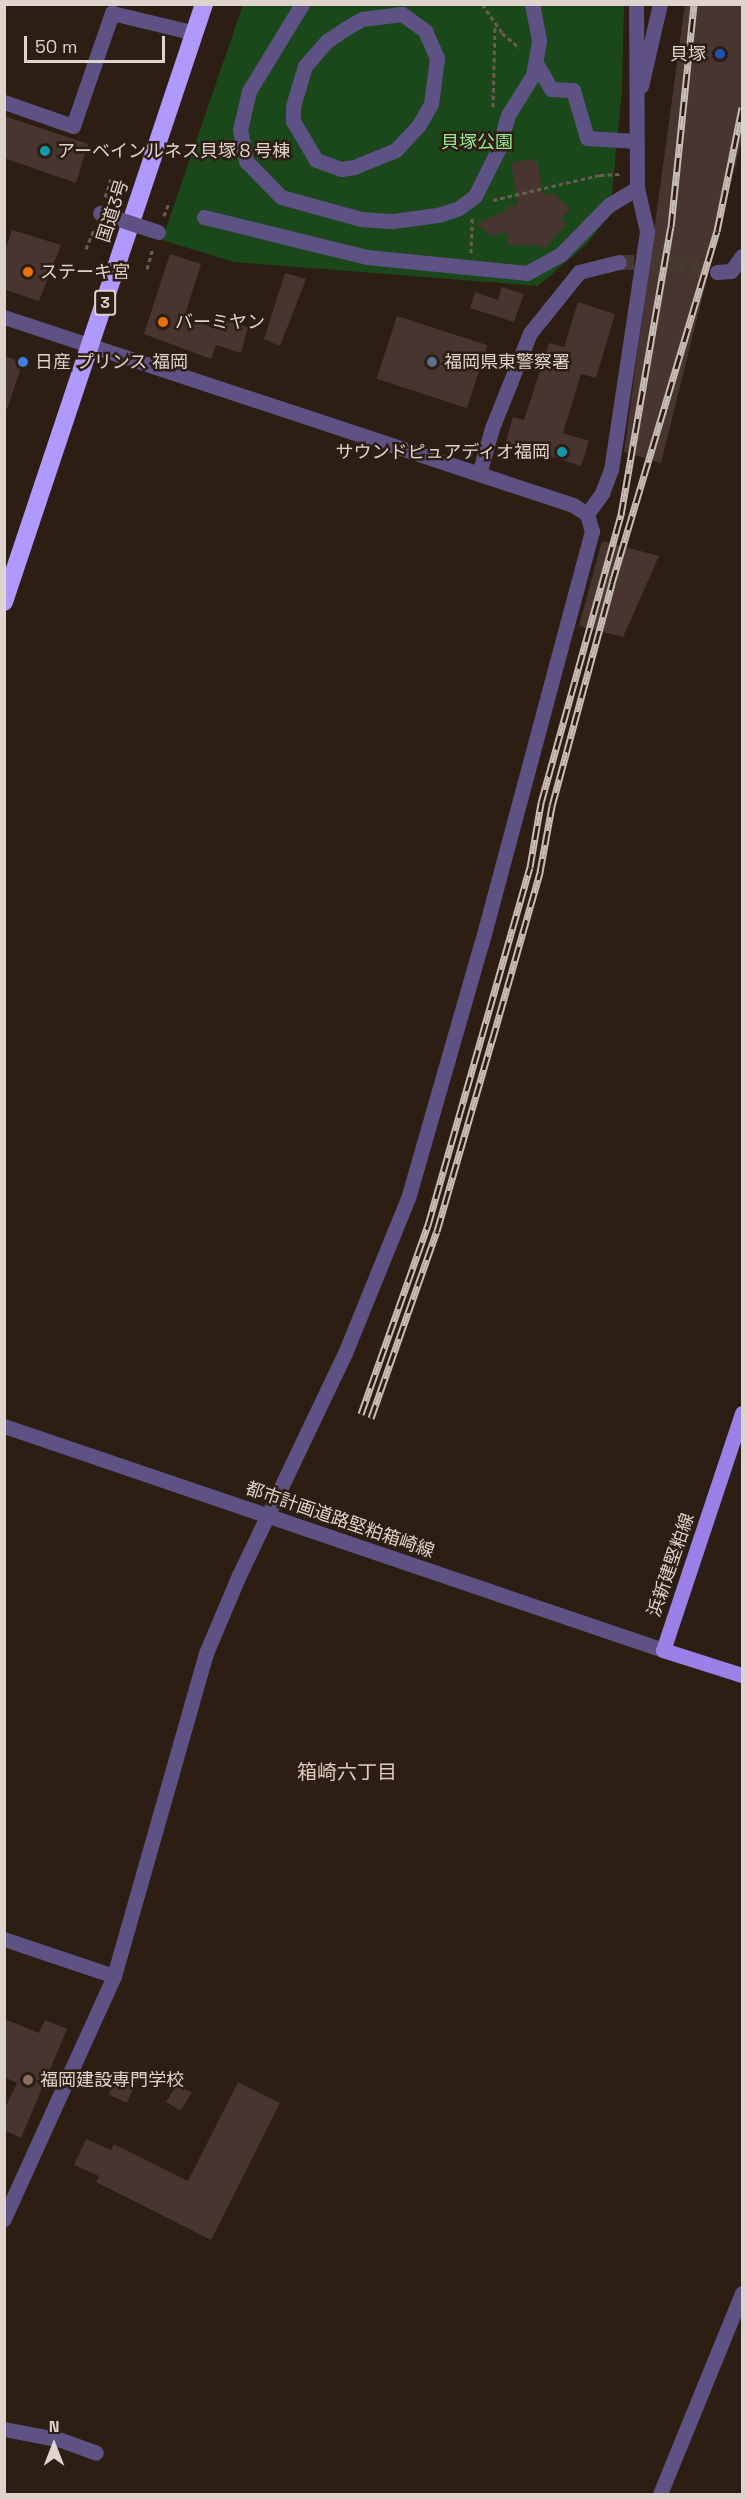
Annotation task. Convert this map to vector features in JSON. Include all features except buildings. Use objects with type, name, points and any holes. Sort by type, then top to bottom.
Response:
[{"type":"highway","name":"国道3号","points":[[4,602],[204,4]]},
{"type":"main road","name":"浜新建堅粕線","points":[[663,1650],[742,1413]]},
{"type":"main road","points":[[663,1650],[742,1675]]},
{"type":"street","points":[[302,4],[249,91],[240,129],[240,145],[255,173],[282,196],[327,211],[393,222],[438,215],[468,203],[494,158],[508,115],[533,75],[539,40],[532,4]]},
{"type":"street","points":[[587,514],[602,493],[611,470],[647,231],[637,181],[636,4]]},
{"type":"street","points":[[637,102],[660,4]]},
{"type":"street","points":[[4,102],[73,126],[112,13],[195,33]]},
{"type":"street","points":[[402,14],[425,31],[437,58],[431,104],[419,125],[396,150],[354,167],[341,169],[316,160],[293,121],[294,106],[306,66],[327,41],[346,28],[362,20],[402,14]]},
{"type":"street","points":[[536,63],[551,89],[573,90],[587,138],[636,141]]},
{"type":"street","points":[[204,218],[367,257],[527,273],[561,254],[609,205],[637,181]]},
{"type":"street","points":[[100,213],[158,232]]},
{"type":"street","points":[[717,272],[731,271],[742,256]]},
{"type":"street","points":[[479,474],[492,428],[530,333],[579,272],[619,262]]},
{"type":"street","points":[[4,316],[573,505],[587,514],[592,531],[422,1153],[354,1332],[239,1575],[194,1688],[114,1976],[4,2219]]},
{"type":"street","name":"都市計画道路堅粕箱崎線","points":[[4,1425],[663,1650]]},
{"type":"street","points":[[4,1939],[114,1976]]},
{"type":"street","points":[[660,2494],[742,2293]]},
{"type":"street","points":[[4,2429],[61,2440],[96,2453]]},
{"type":"path","points":[[482,4],[502,33],[536,63]]},
{"type":"path","points":[[491,200],[600,175],[637,181]]},
{"type":"green space","name":"貝塚公園","points":[[243,5],[624,5],[622,90],[610,214],[587,244],[538,286],[234,262],[162,240]]},
{"type":"tunnel","points":[[619,262],[669,262],[717,272]]},
{"type":"railway","points":[[361,1414],[428,1225],[530,867],[541,803],[621,515],[671,227],[694,4]]},
{"type":"railway","points":[[371,1418],[437,1231],[540,872],[552,806],[612,583],[717,231],[742,108]]},
{"type":"place","name":"貝塚","points":[[720,54]]},
{"type":"place","name":"アーベインルネス貝塚８号棟","points":[[45,151]]},
{"type":"place","name":"ステーキ宮","points":[[28,272]]},
{"type":"place","name":"バーミヤン","points":[[163,322]]},
{"type":"place","name":"日産 プリンス 福岡","points":[[23,362]]},
{"type":"place","name":"福岡県東警察署","points":[[432,362]]},
{"type":"place","name":"サウンドピュアディオ福岡","points":[[562,452]]},
{"type":"place","name":"福岡建設専門学校","points":[[28,2080]]},
{"type":"district","name":"箱崎六丁目","points":[[347,1772]]}]
